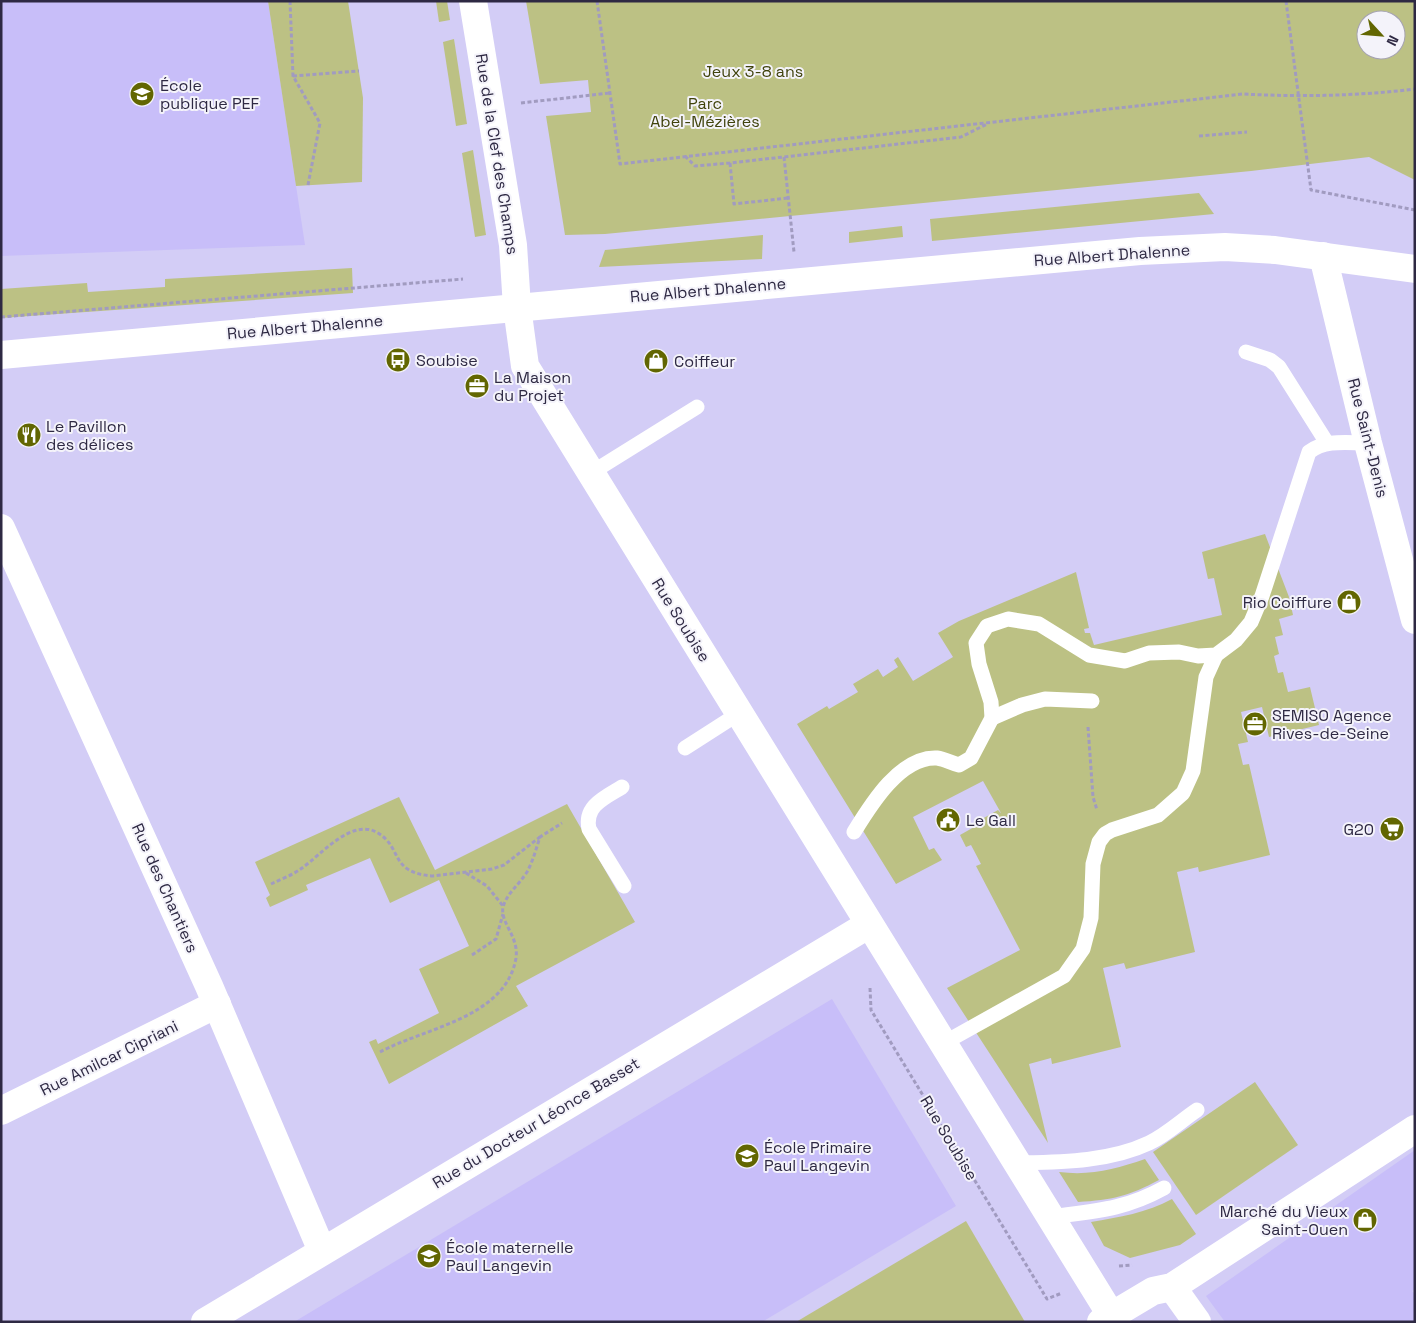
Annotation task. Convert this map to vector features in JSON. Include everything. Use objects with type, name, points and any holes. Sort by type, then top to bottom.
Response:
[{"type":"street","name":"Rue de la Clef des Champs","points":[[472,1],[513,245],[517,307]]},
{"type":"street","name":"Rue Albert Dhalenne","points":[[1,356],[517,307],[1149,251],[1225,247],[1274,250],[1415,269]]},
{"type":"street","name":"Rue Saint-Denis","points":[[1322,256],[1368,443],[1415,620]]},
{"type":"street","name":"Rue Soubise","points":[[517,307],[525,366],[868,925],[1050,1216],[1090,1282],[1106,1318]]},
{"type":"street","name":"Rue des Chantiers","points":[[1,528],[217,1004],[322,1251]]},
{"type":"street","name":"Rue du Docteur Léonce Basset","points":[[205,1322],[868,925]]},
{"type":"street","name":"Rue Amilcar Cipriani","points":[[1,1111],[217,1004]]},
{"type":"street","points":[[1106,1318],[1153,1291],[1172,1287],[1415,1129]]},
{"type":"street","points":[[1172,1287],[1196,1322]]},
{"type":"lane","points":[[1246,352],[1270,360],[1279,367],[1327,443]]},
{"type":"lane","points":[[591,473],[697,407]]},
{"type":"lane","points":[[942,1044],[1064,976],[1083,949],[1091,918],[1093,864],[1099,842],[1104,834],[1158,816],[1183,793],[1193,771],[1206,678],[1216,655],[1236,640],[1251,622],[1262,596],[1309,452],[1317,446],[1327,443],[1368,443]]},
{"type":"lane","points":[[854,832],[870,806],[899,773],[913,765],[935,758],[959,765],[968,762],[992,718],[991,702],[979,664],[976,643],[987,626],[1008,619],[1038,624],[1089,655],[1125,661],[1149,653],[1179,652],[1198,656],[1216,655]]},
{"type":"lane","points":[[992,718],[1022,705],[1045,699],[1092,701]]},
{"type":"lane","points":[[685,748],[738,714]]},
{"type":"lane","points":[[622,788],[597,802],[590,810],[587,820],[589,830],[624,886]]},
{"type":"lane","points":[[1016,1163],[1094,1158],[1128,1150],[1150,1142],[1197,1110]]},
{"type":"lane","points":[[1050,1216],[1118,1207],[1140,1201],[1164,1188]]},
{"type":"path","points":[[290,1],[293,76],[320,123],[308,185]]},
{"type":"path","points":[[597,1],[620,164],[1243,94],[1299,97],[1357,96],[1415,89]]},
{"type":"path","points":[[1286,1],[1311,190],[1415,210]]},
{"type":"path","points":[[293,76],[359,71]]},
{"type":"path","points":[[490,107],[610,93]]},
{"type":"path","points":[[685,156],[695,166],[784,157],[961,137],[990,122]]},
{"type":"path","points":[[1199,136],[1247,132]]},
{"type":"path","points":[[784,157],[797,283]]},
{"type":"path","points":[[730,163],[734,204],[788,198]]},
{"type":"path","points":[[1,317],[445,279]]},
{"type":"path","points":[[1092,701],[1087,730],[1092,789],[1104,834]]},
{"type":"path","points":[[271,884],[301,869],[332,843],[360,830],[375,831],[386,838],[399,863],[406,868],[433,876],[504,865],[540,836],[597,802]]},
{"type":"path","points":[[472,955],[496,939],[504,907],[512,890],[533,861],[540,836]]},
{"type":"path","points":[[464,872],[487,886],[504,907]]},
{"type":"path","points":[[380,1052],[452,1022],[494,998],[509,978],[516,956],[514,937],[503,913]]},
{"type":"path","name":"Rue Soubise","points":[[870,981],[872,1010],[1047,1299],[1090,1282]]},
{"type":"shaded area","name":"École publique PEF","points":[[1,1],[268,1],[305,245],[1,256]]},
{"type":"shaded area","name":"École Primaire Paul Langevin","points":[[832,999],[956,1206],[762,1322],[294,1322]]},
{"type":"shaded area","name":"Marché du Vieux Saint-Ouen","points":[[1415,1150],[1415,1289],[1412,1291],[1415,1294],[1415,1322],[1225,1322],[1206,1296]]},
{"type":"green space","points":[[268,1],[348,1],[363,98],[362,182],[296,186]]},
{"type":"green space","points":[[436,1],[447,1],[450,20],[439,22]]},
{"type":"green space","name":"Parc Abel-Mézières","points":[[526,1],[1415,1],[1415,180],[1369,157],[1251,171],[605,234],[565,235],[546,116],[591,112],[588,80],[540,84]]},
{"type":"green space","points":[[454,39],[467,124],[456,126],[443,42]]},
{"type":"green space","points":[[473,150],[486,235],[475,237],[462,153]]},
{"type":"green space","points":[[1199,193],[1214,214],[932,241],[930,219]]},
{"type":"green space","points":[[902,226],[903,237],[849,243],[849,232]]},
{"type":"green space","points":[[763,235],[762,259],[599,267],[605,250]]},
{"type":"green space","points":[[352,268],[353,293],[1,318],[1,289],[87,283],[88,292],[165,287],[165,279]]},
{"type":"green space","points":[[1265,534],[1289,597],[1293,615],[1279,619],[1283,635],[1275,637],[1279,654],[1274,656],[1278,673],[1283,672],[1288,692],[1310,687],[1319,725],[1269,737],[1262,707],[1241,712],[1248,742],[1238,744],[1243,765],[1249,764],[1270,855],[1199,872],[1198,867],[1177,872],[1195,952],[1126,969],[1124,963],[1103,968],[1121,1047],[1052,1064],[1051,1058],[1029,1064],[1048,1143],[947,988],[1020,950],[976,866],[981,864],[971,845],[966,847],[960,835],[983,822],[982,819],[998,810],[1001,813],[983,781],[913,817],[929,850],[934,848],[942,860],[896,884],[797,724],[827,706],[829,709],[858,692],[853,684],[878,669],[883,677],[898,667],[894,660],[898,657],[913,681],[953,657],[938,633],[959,621],[1076,572],[1089,628],[1084,629],[1085,633],[1090,633],[1094,645],[1222,615],[1214,578],[1208,579],[1202,552]]},
{"type":"green space","points":[[399,797],[435,870],[567,804],[635,922],[516,986],[528,1006],[389,1084],[369,1042],[376,1039],[378,1044],[439,1013],[419,969],[469,946],[439,880],[390,903],[370,858],[306,885],[308,890],[270,907],[266,898],[270,895],[255,862]]},
{"type":"green space","points":[[1255,1082],[1298,1145],[1196,1215],[1153,1152]]},
{"type":"green space","points":[[1145,1159],[1159,1180],[1138,1190],[1101,1200],[1078,1202],[1059,1172],[1082,1173],[1103,1171]]},
{"type":"green space","points":[[1172,1199],[1196,1234],[1180,1245],[1130,1258],[1104,1246],[1091,1222],[1143,1211]]},
{"type":"green space","points":[[966,1221],[1025,1322],[796,1322]]},
{"type":"place","name":"École publique PEF","points":[[142,94]]},
{"type":"place","name":"Soubise","points":[[398,360]]},
{"type":"place","name":"Coiffeur","points":[[656,361]]},
{"type":"place","name":"La Maison du Projet","points":[[477,386]]},
{"type":"place","name":"Le Pavillon des délices","points":[[29,435]]},
{"type":"place","name":"Rio Coiffure","points":[[1349,602]]},
{"type":"place","name":"SEMISO Agence Rives-de-Seine","points":[[1255,724]]},
{"type":"place","name":"Le Gall","points":[[948,820]]},
{"type":"place","name":"G20","points":[[1392,829]]},
{"type":"place","name":"École Primaire Paul Langevin","points":[[747,1156]]},
{"type":"place","name":"Marché du Vieux Saint-Ouen","points":[[1365,1220]]},
{"type":"place","name":"École maternelle Paul Langevin","points":[[429,1256]]},
{"type":"park label","name":"Jeux 3-8 ans","points":[[753,71]]}]
